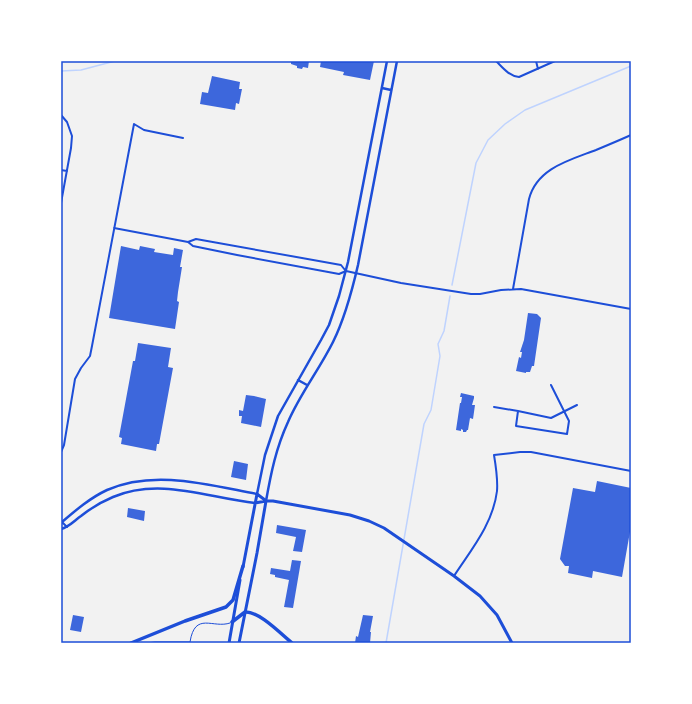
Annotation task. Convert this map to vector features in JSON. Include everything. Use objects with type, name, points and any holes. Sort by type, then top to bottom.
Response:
[{"type":"highway","points":[[131,643],[185,621],[226,607],[233,600],[243,566]]},
{"type":"highway","points":[[232,622],[245,612],[250,612],[258,616],[292,643]]},
{"type":"main road","points":[[229,643],[256,503],[256,494],[271,434],[280,411],[329,325],[346,271],[387,61]]},
{"type":"main road","points":[[239,643],[257,553],[271,469],[281,437],[296,405],[327,353],[339,328],[347,307],[356,274],[397,61]]},
{"type":"main road","points":[[382,88],[391,90]]},
{"type":"main road","points":[[298,380],[307,385]]},
{"type":"main road","points":[[61,522],[88,501],[107,490],[139,481],[178,481],[256,494],[266,501]]},
{"type":"main road","points":[[61,529],[67,528],[79,517],[104,501],[123,493],[147,488],[175,488],[256,503],[266,501],[317,509],[364,519],[384,528],[398,537],[480,596],[497,614],[512,643]]},
{"type":"street","points":[[496,61],[514,77],[519,78],[555,61]]},
{"type":"street","points":[[536,61],[538,69]]},
{"type":"street","points":[[61,115],[67,122],[72,136],[61,203]]},
{"type":"street","points":[[61,452],[64,445],[75,379],[90,356],[134,124],[144,130],[183,138]]},
{"type":"street","points":[[513,289],[529,199],[538,180],[555,167],[581,154],[595,150],[631,135]]},
{"type":"street","points":[[61,170],[67,171]]},
{"type":"street","points":[[114,228],[188,242],[194,246],[238,255],[338,273],[346,271],[402,283],[456,292],[476,294],[521,289],[631,309]]},
{"type":"street","points":[[188,242],[196,239],[239,246],[341,265],[346,271]]},
{"type":"street","points":[[518,411],[516,426],[566,434],[569,421],[551,385]]},
{"type":"street","points":[[494,407],[551,418],[577,405]]},
{"type":"street","points":[[454,576],[482,533],[492,512],[495,502],[497,480],[494,455],[531,452],[631,471]]},
{"type":"street","points":[[61,522],[67,528]]},
{"type":"lane","points":[[145,643],[190,642],[195,629],[203,623],[225,624],[232,622]]},
{"type":"building","points":[[291,61],[309,61],[308,68],[297,68],[297,66],[291,64]]},
{"type":"building","points":[[321,61],[374,61],[370,80],[343,75],[344,72],[320,67]]},
{"type":"building","points":[[212,76],[240,82],[239,89],[242,89],[239,104],[236,103],[235,110],[200,104],[202,92],[208,93]]},
{"type":"building","points":[[121,246],[139,250],[140,246],[155,249],[154,252],[173,255],[174,248],[183,250],[180,267],[182,267],[175,329],[109,318]]},
{"type":"building","points":[[528,313],[537,314],[541,318],[534,366],[532,366],[530,372],[526,373],[516,371],[519,357],[521,358],[522,352],[520,352],[524,340]]},
{"type":"building","points":[[138,343],[171,348],[168,367],[173,368],[159,444],[157,444],[156,451],[121,444],[122,438],[119,437],[133,361],[135,361]]},
{"type":"building","points":[[461,393],[474,396],[472,405],[475,405],[473,419],[470,418],[468,430],[466,432],[463,432],[461,429],[461,431],[456,430],[462,397],[460,397]]},
{"type":"building","points":[[246,395],[266,399],[261,427],[241,423],[242,416],[239,416],[239,410],[243,411]]},
{"type":"building","points":[[234,461],[248,464],[246,480],[231,477]]},
{"type":"building","points":[[597,481],[631,488],[631,526],[622,577],[593,571],[592,578],[568,573],[569,566],[565,566],[560,559],[573,488],[595,492]]},
{"type":"building","points":[[128,508],[145,511],[144,521],[127,517]]},
{"type":"building","points":[[277,525],[306,530],[302,552],[293,551],[296,537],[276,533]]},
{"type":"building","points":[[292,560],[301,561],[293,608],[284,607],[289,580],[275,577],[275,575],[270,574],[271,568],[290,571]]},
{"type":"building","points":[[73,615],[84,617],[81,632],[70,630]]},
{"type":"building","points":[[363,615],[373,616],[370,632],[370,643],[355,643],[356,636],[358,637]]},
{"type":"waterway","points":[[61,71],[81,70],[115,61]]},
{"type":"waterway","points":[[452,285],[476,163],[488,140],[505,124],[525,110],[631,66]]},
{"type":"waterway","points":[[386,643],[424,424],[431,410],[440,356],[438,344],[444,331],[450,296]]}]
